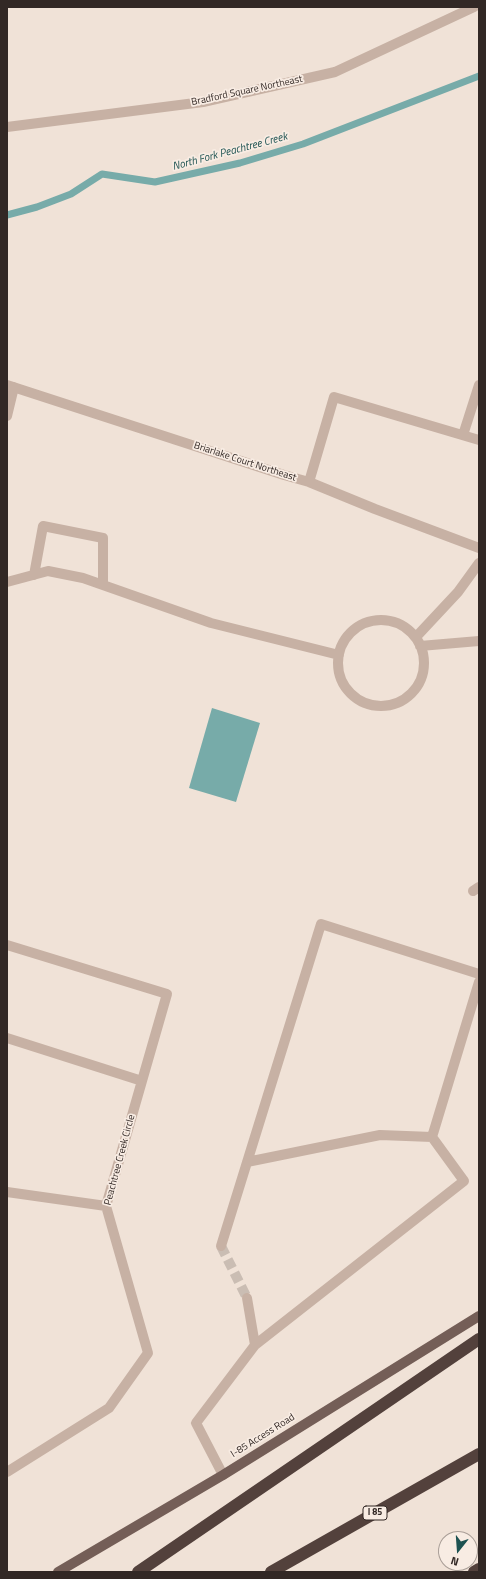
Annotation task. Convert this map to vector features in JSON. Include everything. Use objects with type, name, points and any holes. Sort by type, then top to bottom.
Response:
[{"type":"highway","points":[[138,1572],[479,1339]]},
{"type":"highway","name":"I 85","points":[[270,1572],[479,1454]]},
{"type":"highway","points":[[474,1572],[479,1569]]},
{"type":"main road","name":"I-85 Access Road","points":[[58,1572],[222,1475],[479,1316]]},
{"type":"street","name":"Bradford Square Northeast","points":[[7,127],[203,102],[335,72],[474,7]]},
{"type":"street","points":[[463,435],[479,385]]},
{"type":"street","points":[[7,416],[10,386]]},
{"type":"street","name":"Briarlake Court Northeast","points":[[10,386],[284,476],[310,482],[375,510],[479,548]]},
{"type":"street","points":[[310,482],[334,397],[479,440]]},
{"type":"street","points":[[34,574],[43,526],[103,538],[103,585]]},
{"type":"street","points":[[418,642],[479,563]]},
{"type":"street","points":[[7,582],[48,571],[83,578],[211,623],[339,655]]},
{"type":"street","points":[[380,620],[394,622],[406,628],[418,642],[424,663],[422,677],[410,694],[393,704],[379,705],[365,702],[352,694],[343,683],[339,669],[339,655],[344,641],[353,630],[366,622],[380,620]]},
{"type":"street","points":[[418,642],[479,642]]},
{"type":"street","points":[[221,1246],[321,924],[479,974]]},
{"type":"street","name":"Peachtree Creek Circle","points":[[7,945],[168,994],[106,1206],[148,1352],[109,1408],[7,1472]]},
{"type":"street","points":[[432,1137],[479,982]]},
{"type":"street","points":[[7,1038],[142,1081]]},
{"type":"street","points":[[247,1162],[380,1135],[432,1137]]},
{"type":"street","points":[[222,1475],[196,1423],[255,1345],[464,1181],[432,1137]]},
{"type":"street","points":[[7,1192],[106,1206]]},
{"type":"street","points":[[248,1298],[255,1345]]},
{"type":"water","points":[[212,708],[260,723],[236,802],[189,788]]},
{"type":"waterway","name":"North Fork Peachtree Creek","points":[[7,215],[37,207],[71,194],[102,174],[155,182],[240,163],[303,144],[479,76]]},
{"type":"tunnel","points":[[221,1246],[247,1298]]}]
